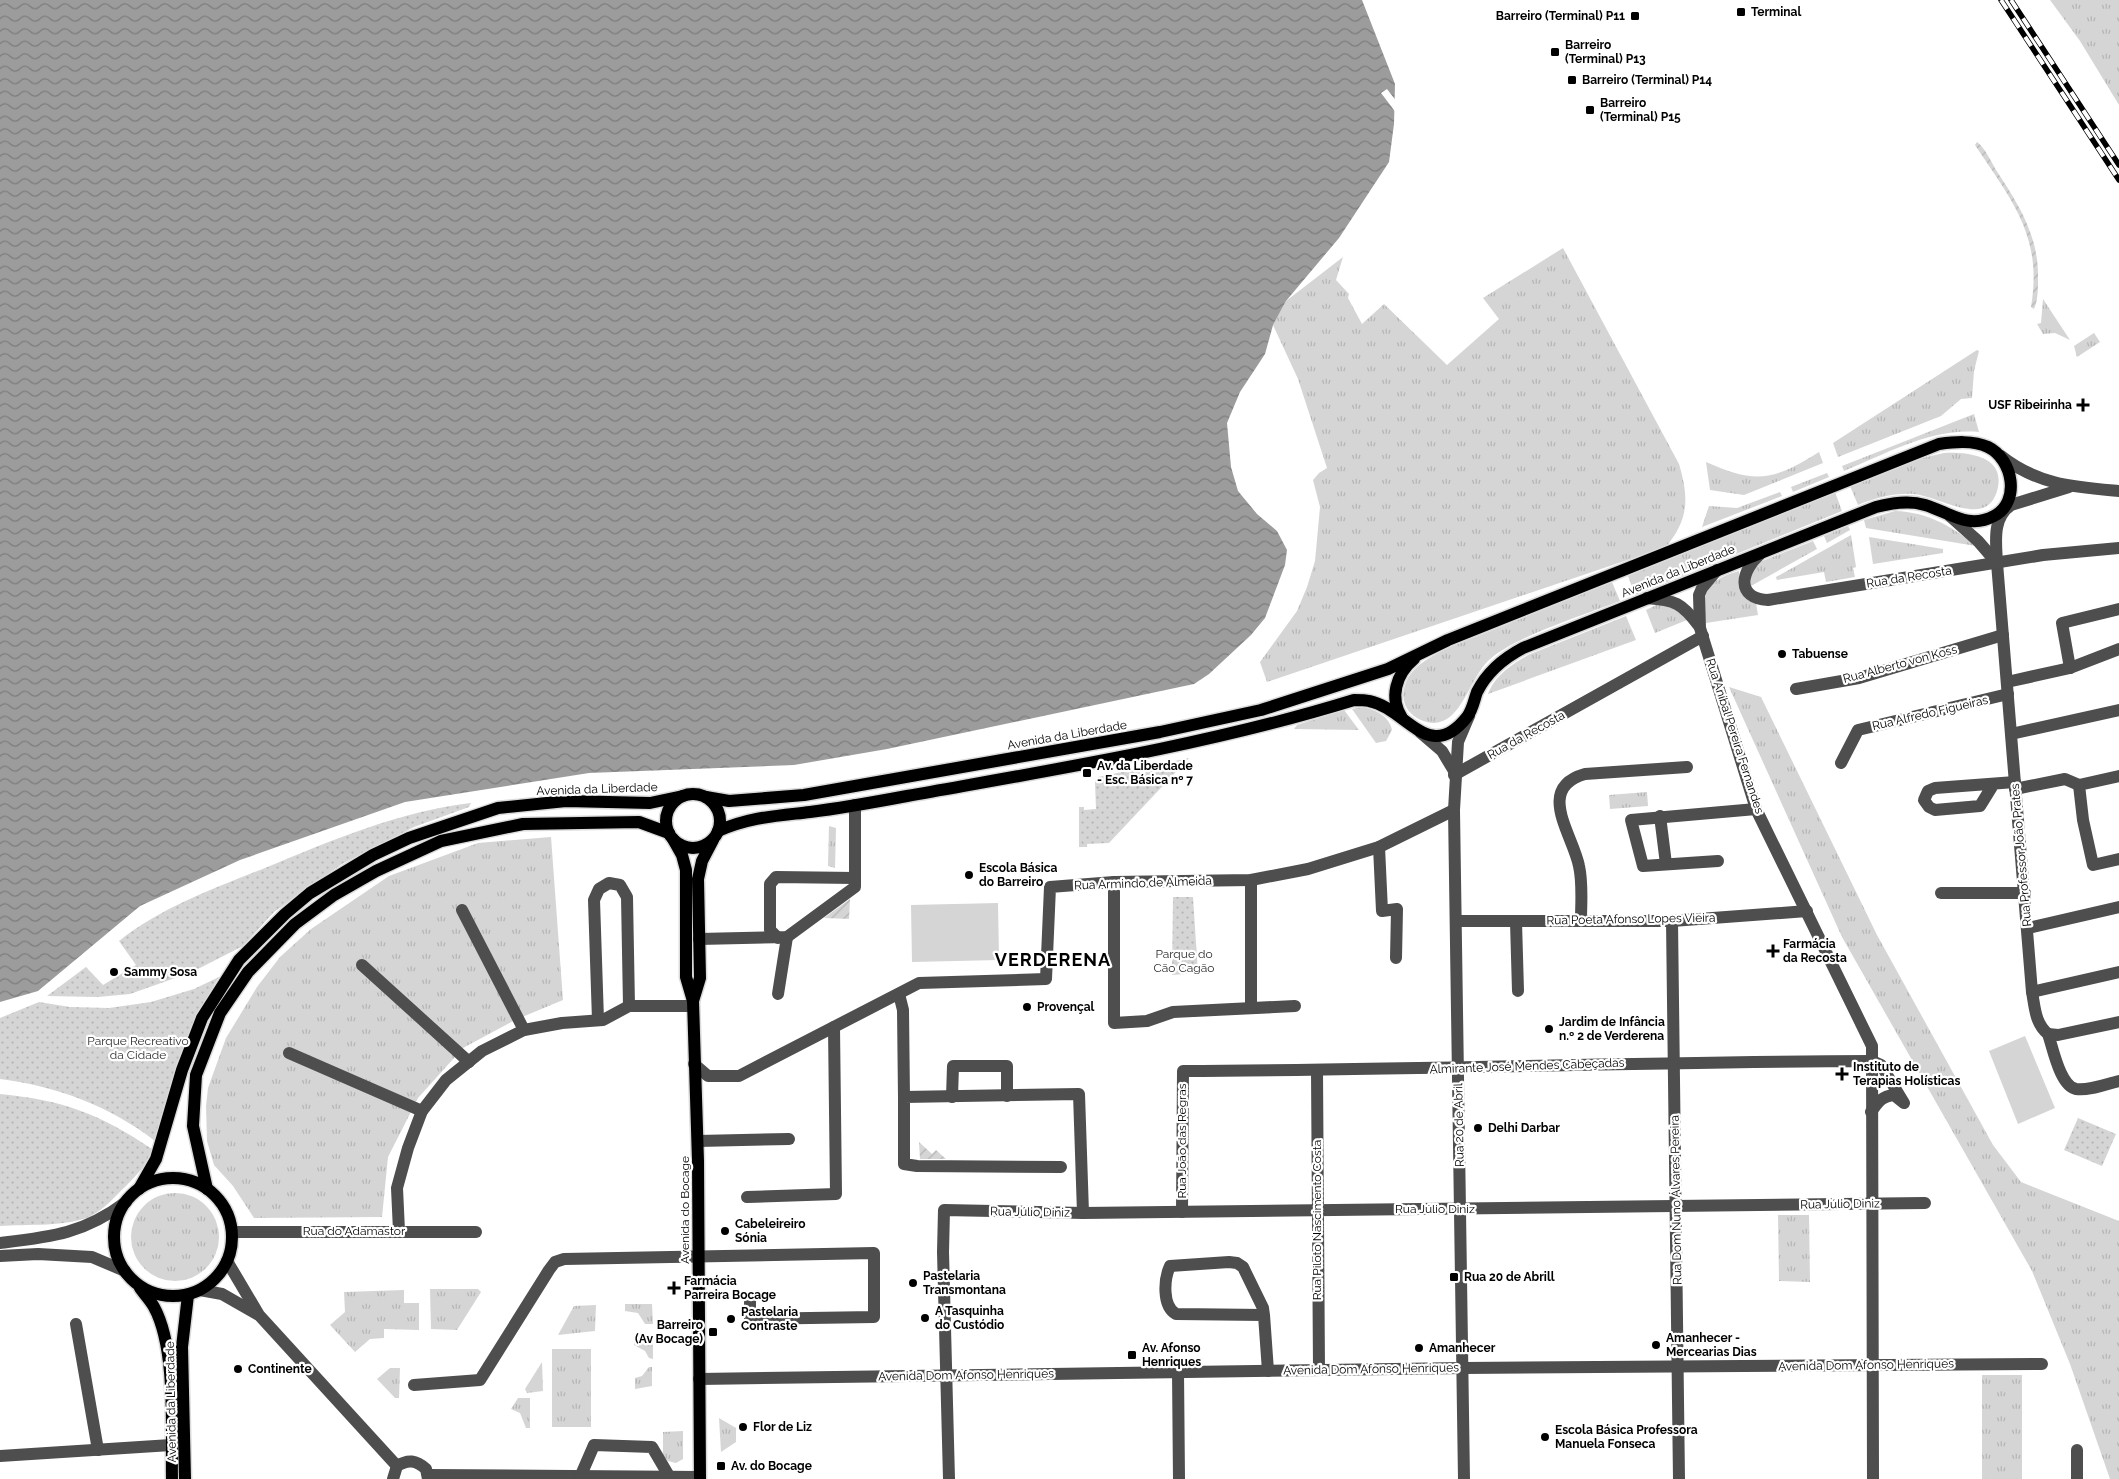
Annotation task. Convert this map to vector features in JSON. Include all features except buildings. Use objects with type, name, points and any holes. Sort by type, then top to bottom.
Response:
[{"type":"main road","name":"Avenida da Liberdade","points":[[706,797],[728,801],[804,795],[1160,732],[1261,710],[1388,669],[1424,651],[1918,450],[1939,444],[1965,442],[1987,446],[2001,456]]},
{"type":"main road","points":[[2001,456],[2011,478],[2010,490],[2003,510]]},
{"type":"main road","name":"Avenida da Liberdade","points":[[1421,733],[1441,735],[1451,732],[1470,713],[1482,683],[1498,664],[1511,655],[1857,514],[1889,504],[1923,504],[1960,520],[1975,522],[1984,521],[2003,510]]},
{"type":"main road","name":"Avenida da Liberdade","points":[[1402,718],[1395,700],[1400,674],[1424,651]]},
{"type":"main road","points":[[207,1189],[192,1126],[196,1075],[220,1013],[248,972],[296,924],[334,895],[376,870],[440,841],[523,824],[639,822],[671,836],[679,844],[694,848],[702,846],[716,834],[740,821],[855,805],[1131,756],[1261,727],[1354,700],[1369,700],[1402,718],[1421,733]]},
{"type":"main road","points":[[671,836],[666,817],[668,810],[672,804],[690,794],[706,797],[717,808],[719,815],[716,834]]},
{"type":"main road","name":"Avenida da Liberdade","points":[[139,1189],[156,1159],[182,1070],[202,1018],[239,960],[285,914],[310,893],[373,855],[409,838],[498,808],[566,801],[650,803],[684,796]]},
{"type":"main road","name":"Avenida do Bocage","points":[[693,1003],[700,978],[698,879],[702,861],[716,834]]},
{"type":"main road","name":"Avenida do Bocage","points":[[671,836],[682,855],[686,870],[686,977],[693,1003],[698,1141],[700,1478]]},
{"type":"main road","points":[[173,1178],[195,1182],[207,1189],[224,1208],[232,1232],[232,1247],[228,1261],[220,1273],[194,1292],[170,1296],[153,1293],[137,1284],[125,1271],[117,1255],[114,1237],[117,1218],[126,1202],[139,1189],[152,1182],[173,1178]]},
{"type":"main road","name":"Avenida da Liberdade","points":[[137,1284],[154,1307],[164,1336],[169,1368],[172,1479]]},
{"type":"main road","name":"Avenida da Liberdade","points":[[186,1479],[182,1347],[194,1292]]},
{"type":"street","name":"Avenida da Liberdade","points":[[2001,456],[2030,476],[2074,487],[2119,492]]},
{"type":"street","name":"Avenida da Liberdade","points":[[2003,510],[2022,500],[2074,487]]},
{"type":"street","name":"Rua Professor João Prates","points":[[2003,510],[1997,527],[1997,563],[2032,992],[2036,1019],[2048,1034],[2062,1077],[2073,1089],[2119,1081]]},
{"type":"street","points":[[1950,516],[1972,534],[1997,563]]},
{"type":"street","name":"Rua da Recosta","points":[[1762,552],[1746,567],[1744,579],[1750,594],[1761,600],[1768,600],[2043,556],[2119,548]]},
{"type":"street","points":[[1701,632],[1699,595],[1702,588],[1717,570]]},
{"type":"street","points":[[1647,598],[1664,599],[1680,604],[1701,632]]},
{"type":"street","points":[[2070,668],[2062,623],[2119,609]]},
{"type":"street","name":"Rua da Recosta","points":[[1454,773],[1701,632]]},
{"type":"street","name":"Rua Aníbal Pereira Fernandes","points":[[1701,632],[1756,809],[1872,1046],[1873,1479]]},
{"type":"street","name":"Rua Alberto von Koss","points":[[1796,689],[1859,678],[2003,635]]},
{"type":"street","name":"Rua Alfredo Figueiras","points":[[1841,763],[1858,730],[2007,688],[2070,668],[2119,649]]},
{"type":"street","points":[[2012,734],[2119,710]]},
{"type":"street","name":"Rua 20 de Abril","points":[[1464,1479],[1454,773],[1458,742],[1470,713]]},
{"type":"street","points":[[1421,733],[1442,751],[1454,773]]},
{"type":"street","points":[[1581,920],[1581,876],[1577,857],[1559,806],[1562,790],[1576,777],[1585,774],[1687,767]]},
{"type":"street","points":[[1993,784],[1980,806],[1935,810],[1929,807],[1924,800],[1928,791],[1935,788],[1993,784],[2015,785],[2065,779],[2079,785],[2119,776]]},
{"type":"street","points":[[2079,785],[2082,820],[2093,865],[2119,859]]},
{"type":"street","points":[[699,939],[782,938],[855,887],[855,805]]},
{"type":"street","points":[[1718,861],[1643,866],[1631,820],[1756,809]]},
{"type":"street","name":"Rua Armindo de Almeida","points":[[694,1064],[708,1076],[739,1076],[919,983],[1046,979],[1050,887],[1114,882],[1251,880],[1308,869],[1379,847],[1454,810]]},
{"type":"street","points":[[1660,816],[1666,864]]},
{"type":"street","points":[[1379,847],[1382,911],[1397,909],[1396,958]]},
{"type":"street","points":[[782,938],[770,930],[770,884],[776,877],[855,878]]},
{"type":"street","points":[[1251,880],[1251,1008]]},
{"type":"street","points":[[1114,882],[1114,1022],[1147,1021],[1172,1012],[1295,1006]]},
{"type":"street","points":[[598,1020],[594,900],[599,889],[609,883],[620,885],[627,897],[629,1006]]},
{"type":"street","points":[[1941,893],[2025,893]]},
{"type":"street","points":[[2028,928],[2119,907]]},
{"type":"street","points":[[462,910],[524,1030]]},
{"type":"street","name":"Rua Poeta Afonso Lopes Vieira","points":[[1456,922],[1672,921],[1806,911]]},
{"type":"street","name":"Rua Dom Nuno Álvares Pereira","points":[[1672,921],[1679,1479]]},
{"type":"street","points":[[1516,922],[1518,992]]},
{"type":"street","points":[[778,994],[782,938]]},
{"type":"street","points":[[362,965],[469,1062]]},
{"type":"street","points":[[2032,992],[2119,972]]},
{"type":"street","points":[[899,994],[902,1010],[904,1164],[917,1166],[1061,1167]]},
{"type":"street","points":[[399,1230],[396,1188],[422,1111],[446,1080],[482,1051],[524,1030],[562,1023],[598,1020],[629,1006],[693,1003]]},
{"type":"street","points":[[2048,1034],[2058,1035],[2119,1022]]},
{"type":"street","points":[[748,1197],[836,1194],[834,1027]]},
{"type":"street","points":[[288,1053],[422,1111]]},
{"type":"street","points":[[1871,1112],[1885,1096],[1894,1095],[1904,1103],[1881,1065],[1872,1061]]},
{"type":"street","name":"Almirante José Mendes Cabeçadas","points":[[1183,1071],[1317,1071],[1674,1062],[1872,1061]]},
{"type":"street","points":[[952,1097],[953,1066],[1006,1066],[1007,1096]]},
{"type":"street","name":"Rua João das Regras","points":[[1182,1212],[1183,1071]]},
{"type":"street","name":"Rua Piloto Nascimento Costa","points":[[1317,1071],[1316,1209],[1319,1370]]},
{"type":"street","points":[[904,1097],[1079,1094],[1082,1213]]},
{"type":"street","points":[[698,1141],[789,1140]]},
{"type":"street","points":[[0,1243],[54,1237],[102,1220],[126,1202]]},
{"type":"street","name":"Rua Júlio Diniz","points":[[946,1375],[944,1210],[1082,1213],[1925,1203]]},
{"type":"street","name":"Rua do Adamastor","points":[[232,1232],[399,1230],[476,1232]]},
{"type":"street","points":[[414,1384],[480,1380],[555,1262],[572,1258],[874,1253],[874,1317],[750,1319],[750,1300]]},
{"type":"street","points":[[0,1256],[38,1254],[92,1257],[125,1271]]},
{"type":"street","points":[[228,1261],[259,1315],[397,1466]]},
{"type":"street","points":[[1264,1315],[1176,1314],[1169,1310],[1167,1305],[1167,1274],[1170,1266],[1237,1263],[1243,1267],[1263,1308],[1264,1315],[1268,1371]]},
{"type":"street","points":[[194,1292],[222,1294],[259,1315]]},
{"type":"street","points":[[76,1324],[98,1450]]},
{"type":"street","name":"Avenida Dom Afonso Henriques","points":[[699,1379],[1462,1368],[2042,1364]]},
{"type":"street","points":[[1178,1372],[1179,1479]]},
{"type":"street","points":[[946,1375],[949,1479]]},
{"type":"street","points":[[0,1456],[172,1445]]},
{"type":"street","points":[[581,1475],[594,1445],[652,1447],[669,1476]]},
{"type":"street","points":[[2076,1479],[2077,1450]]},
{"type":"street","points":[[392,1479],[397,1466],[406,1461],[419,1463],[428,1477],[581,1475],[700,1478]]},
{"type":"green space","points":[[2050,0],[2119,0],[2119,105],[2080,41]]},
{"type":"green space","points":[[1977,142],[1985,151],[2020,209],[2031,235],[2035,249],[2038,279],[2038,294],[2034,309],[2031,307],[2034,282],[2033,260],[2028,239],[2012,202],[1975,145]]},
{"type":"green space","points":[[1563,248],[1679,464],[1684,487],[1685,508],[1674,537],[1666,547],[1267,682],[1260,662],[1297,611],[1315,561],[1320,507],[1313,480],[1327,468],[1298,379],[1273,325],[1286,301],[1343,257],[1336,280],[1349,294],[1348,298],[1362,324],[1384,304],[1447,365],[1499,319],[1483,298]]},
{"type":"green space","points":[[2043,299],[2070,340],[2055,333],[2043,334],[2037,324],[2041,323]]},
{"type":"green space","points":[[2094,333],[2100,342],[2077,357],[2074,346]]},
{"type":"green space","points":[[1977,350],[1979,351],[1974,371],[1972,398],[1961,399],[1941,416],[1838,457],[1833,443]]},
{"type":"green space","points":[[1974,414],[1979,432],[1961,432],[1927,438],[1910,443],[1844,471],[1842,466]]},
{"type":"green space","points":[[1819,452],[1823,463],[1744,495],[1710,490],[1706,462],[1738,474],[1764,476],[1789,469]]},
{"type":"green space","points":[[1944,453],[1963,453],[1989,462],[1995,468],[1998,476],[1998,487],[1993,500],[1984,507],[1974,509],[1962,508],[1913,494],[1899,494],[1885,496],[1858,505],[1850,486],[1918,459]]},
{"type":"green space","points":[[1827,473],[1829,477],[1793,492],[1791,487]]},
{"type":"green space","points":[[1780,492],[1782,496],[1702,527],[1709,506],[1737,508]]},
{"type":"green space","points":[[1835,492],[1842,511],[1635,595],[1628,576]]},
{"type":"green space","points":[[1895,511],[1918,514],[1938,521],[1958,532],[1976,546],[1866,528],[1864,520]]},
{"type":"green space","points":[[1848,526],[1850,530],[1827,543],[1824,536]]},
{"type":"green space","points":[[1851,535],[1856,567],[1853,568],[1855,577],[1826,582],[1824,572],[1777,580],[1776,577]]},
{"type":"green space","points":[[1869,537],[1943,549],[1943,553],[1873,564]]},
{"type":"green space","points":[[1813,541],[1817,549],[1751,586],[1750,571],[1757,563]]},
{"type":"green space","points":[[1739,571],[1739,582],[1756,603],[1758,615],[1706,623],[1705,603],[1709,588],[1720,578]]},
{"type":"green space","points":[[1612,582],[1620,601],[1533,634],[1501,651],[1482,668],[1458,708],[1444,721],[1427,722],[1416,718],[1408,710],[1403,694],[1408,678],[1415,669],[1432,656],[1462,642]]},
{"type":"green space","points":[[1658,604],[1676,609],[1687,620],[1655,633],[1646,610]]},
{"type":"green space","points":[[1626,616],[1636,640],[1488,694],[1499,676],[1528,655]]},
{"type":"green space","points":[[1729,687],[1761,697],[1877,935],[1993,1145],[2021,1182],[2119,1221],[2119,1479],[2110,1479],[2070,1364],[2032,1271],[1842,937]]},
{"type":"green space","points":[[1363,707],[1377,712],[1388,721],[1392,730],[1386,741],[1376,743],[1352,709]]},
{"type":"green space","points":[[1344,710],[1359,730],[1294,729],[1297,725]]},
{"type":"green space","points":[[1189,758],[1109,843],[1087,844],[1087,847],[1079,847],[1079,807],[1084,807],[1084,810],[1096,809],[1095,782],[1098,777]]},
{"type":"green space","points":[[1647,792],[1648,806],[1610,809],[1609,795]]},
{"type":"green space","name":"Parque Recreativo da Cidade","points":[[471,803],[469,807],[414,827],[342,864],[274,912],[243,946],[192,972],[130,994],[98,997],[47,996],[86,967],[103,985],[136,965],[119,941],[153,918],[189,899],[366,828],[418,813]]},
{"type":"green space","points":[[829,826],[836,828],[835,868],[828,866]]},
{"type":"green space","points":[[551,837],[563,1000],[515,1020],[463,1048],[418,1098],[388,1157],[382,1217],[254,1218],[233,1186],[214,1165],[207,1141],[206,1106],[208,1088],[226,1038],[257,987],[280,957],[311,929],[389,876],[478,843]]},
{"type":"green space","name":"Parque do Cão Cagão","points":[[1173,897],[1193,897],[1198,973],[1172,975]]},
{"type":"green space","points":[[850,899],[849,919],[824,918]]},
{"type":"green space","points":[[998,903],[999,960],[912,962],[911,905]]},
{"type":"green space","name":"Parque Recreativo da Cidade","points":[[219,977],[198,1017],[181,1057],[155,1141],[120,1118],[62,1092],[0,1079],[0,1018],[39,1002],[70,1007],[109,1008],[151,1002],[194,989]]},
{"type":"green space","points":[[2025,1036],[2055,1108],[2018,1124],[1989,1051]]},
{"type":"green space","points":[[0,1094],[43,1100],[98,1118],[115,1126],[152,1149],[150,1155],[126,1186],[105,1206],[91,1216],[71,1222],[0,1226]]},
{"type":"green space","points":[[2078,1118],[2116,1134],[2102,1166],[2064,1150]]},
{"type":"green space","points":[[919,1142],[932,1154],[936,1150],[946,1159],[920,1159]]},
{"type":"green space","points":[[175,1193],[192,1197],[206,1206],[215,1220],[219,1237],[215,1254],[206,1268],[192,1277],[175,1281],[158,1277],[144,1268],[135,1254],[131,1237],[135,1220],[144,1206],[158,1197]]},
{"type":"green space","points":[[1778,1215],[1809,1215],[1810,1282],[1779,1281]]},
{"type":"green space","points":[[430,1289],[478,1289],[481,1292],[457,1330],[431,1329]]},
{"type":"green space","points":[[404,1290],[404,1303],[419,1303],[419,1330],[384,1329],[384,1338],[370,1339],[355,1352],[330,1325],[345,1312],[344,1292]]},
{"type":"green space","points":[[625,1304],[652,1304],[653,1324],[645,1324],[638,1313],[625,1311]]},
{"type":"green space","points":[[596,1305],[595,1331],[558,1335],[574,1306]]},
{"type":"green space","points":[[635,1336],[653,1336],[653,1359],[649,1358],[645,1351],[634,1345]]},
{"type":"green space","points":[[552,1349],[591,1349],[591,1427],[552,1427]]},
{"type":"green space","points":[[542,1362],[543,1391],[527,1393],[525,1389]]},
{"type":"green space","points":[[649,1367],[652,1367],[652,1386],[635,1389],[635,1378],[642,1376]]},
{"type":"green space","points":[[390,1368],[400,1368],[399,1398],[395,1398],[377,1379]]},
{"type":"green space","points":[[1982,1375],[2022,1375],[2022,1479],[1982,1479]]},
{"type":"green space","points":[[518,1398],[530,1398],[530,1428],[526,1428],[520,1413],[511,1409]]},
{"type":"green space","points":[[719,1418],[736,1428],[736,1442],[721,1452]]},
{"type":"green space","points":[[683,1431],[683,1459],[676,1463],[668,1461],[663,1456],[663,1432]]},
{"type":"water","points":[[0,0],[1362,0],[1395,84],[1394,124],[1389,162],[1339,238],[1286,301],[1273,325],[1265,354],[1240,392],[1227,423],[1231,467],[1238,491],[1257,514],[1277,531],[1287,550],[1285,565],[1265,618],[1251,635],[1209,674],[1194,684],[887,749],[794,765],[589,773],[405,802],[240,860],[140,906],[38,991],[0,1002]]},
{"type":"pier","points":[[1387,89],[1397,102],[1397,114],[1381,93]]},
{"type":"railway","points":[[2001,0],[2119,180]]},
{"type":"railway","points":[[2011,0],[2119,165]]},
{"type":"place","name":"Terminal","points":[[1741,12]]},
{"type":"place","name":"Barreiro (Terminal) P11","points":[[1635,16]]},
{"type":"place","name":"Barreiro (Terminal) P13","points":[[1555,52]]},
{"type":"place","name":"Barreiro (Terminal) P14","points":[[1572,80]]},
{"type":"place","name":"Barreiro (Terminal) P15","points":[[1590,110]]},
{"type":"place","name":"USF Ribeirinha","points":[[2083,405]]},
{"type":"place","name":"Tabuense","points":[[1782,654]]},
{"type":"place","name":"Av. da Liberdade - Esc. Básica nº 7","points":[[1087,773]]},
{"type":"place","name":"Escola Básica do Barreiro","points":[[969,875]]},
{"type":"place","name":"Farmácia da Recosta","points":[[1773,951]]},
{"type":"place","name":"Sammy Sosa","points":[[114,972]]},
{"type":"place","name":"Provençal","points":[[1027,1007]]},
{"type":"place","name":"Jardim de Infância n.º 2 de Verderena","points":[[1549,1029]]},
{"type":"place","name":"Instituto de Terapias Holísticas","points":[[1842,1074]]},
{"type":"place","name":"Delhi Darbar","points":[[1478,1128]]},
{"type":"place","name":"Cabeleireiro Sónia","points":[[725,1231]]},
{"type":"place","name":"Rua 20 de Abrill","points":[[1454,1277]]},
{"type":"place","name":"Pastelaria Transmontana","points":[[913,1283]]},
{"type":"place","name":"Farmácia Parreira Bocage","points":[[674,1288]]},
{"type":"place","name":"A Tasquinha do Custódio","points":[[925,1318]]},
{"type":"place","name":"Pastelaria Contraste","points":[[731,1319]]},
{"type":"place","name":"Barreiro (Av Bocage)","points":[[713,1332]]},
{"type":"place","name":"Amanhecer - Mercearias Dias","points":[[1656,1345]]},
{"type":"place","name":"Amanhecer","points":[[1419,1348]]},
{"type":"place","name":"Av. Afonso Henriques","points":[[1132,1355]]},
{"type":"place","name":"Continente","points":[[238,1369]]},
{"type":"place","name":"Flor de Liz","points":[[743,1427]]},
{"type":"place","name":"Escola Básica Professora Manuela Fonseca","points":[[1545,1437]]},
{"type":"place","name":"Av. do Bocage","points":[[721,1466]]},
{"type":"district","name":"VERDERENA","points":[[1053,960]]}]
